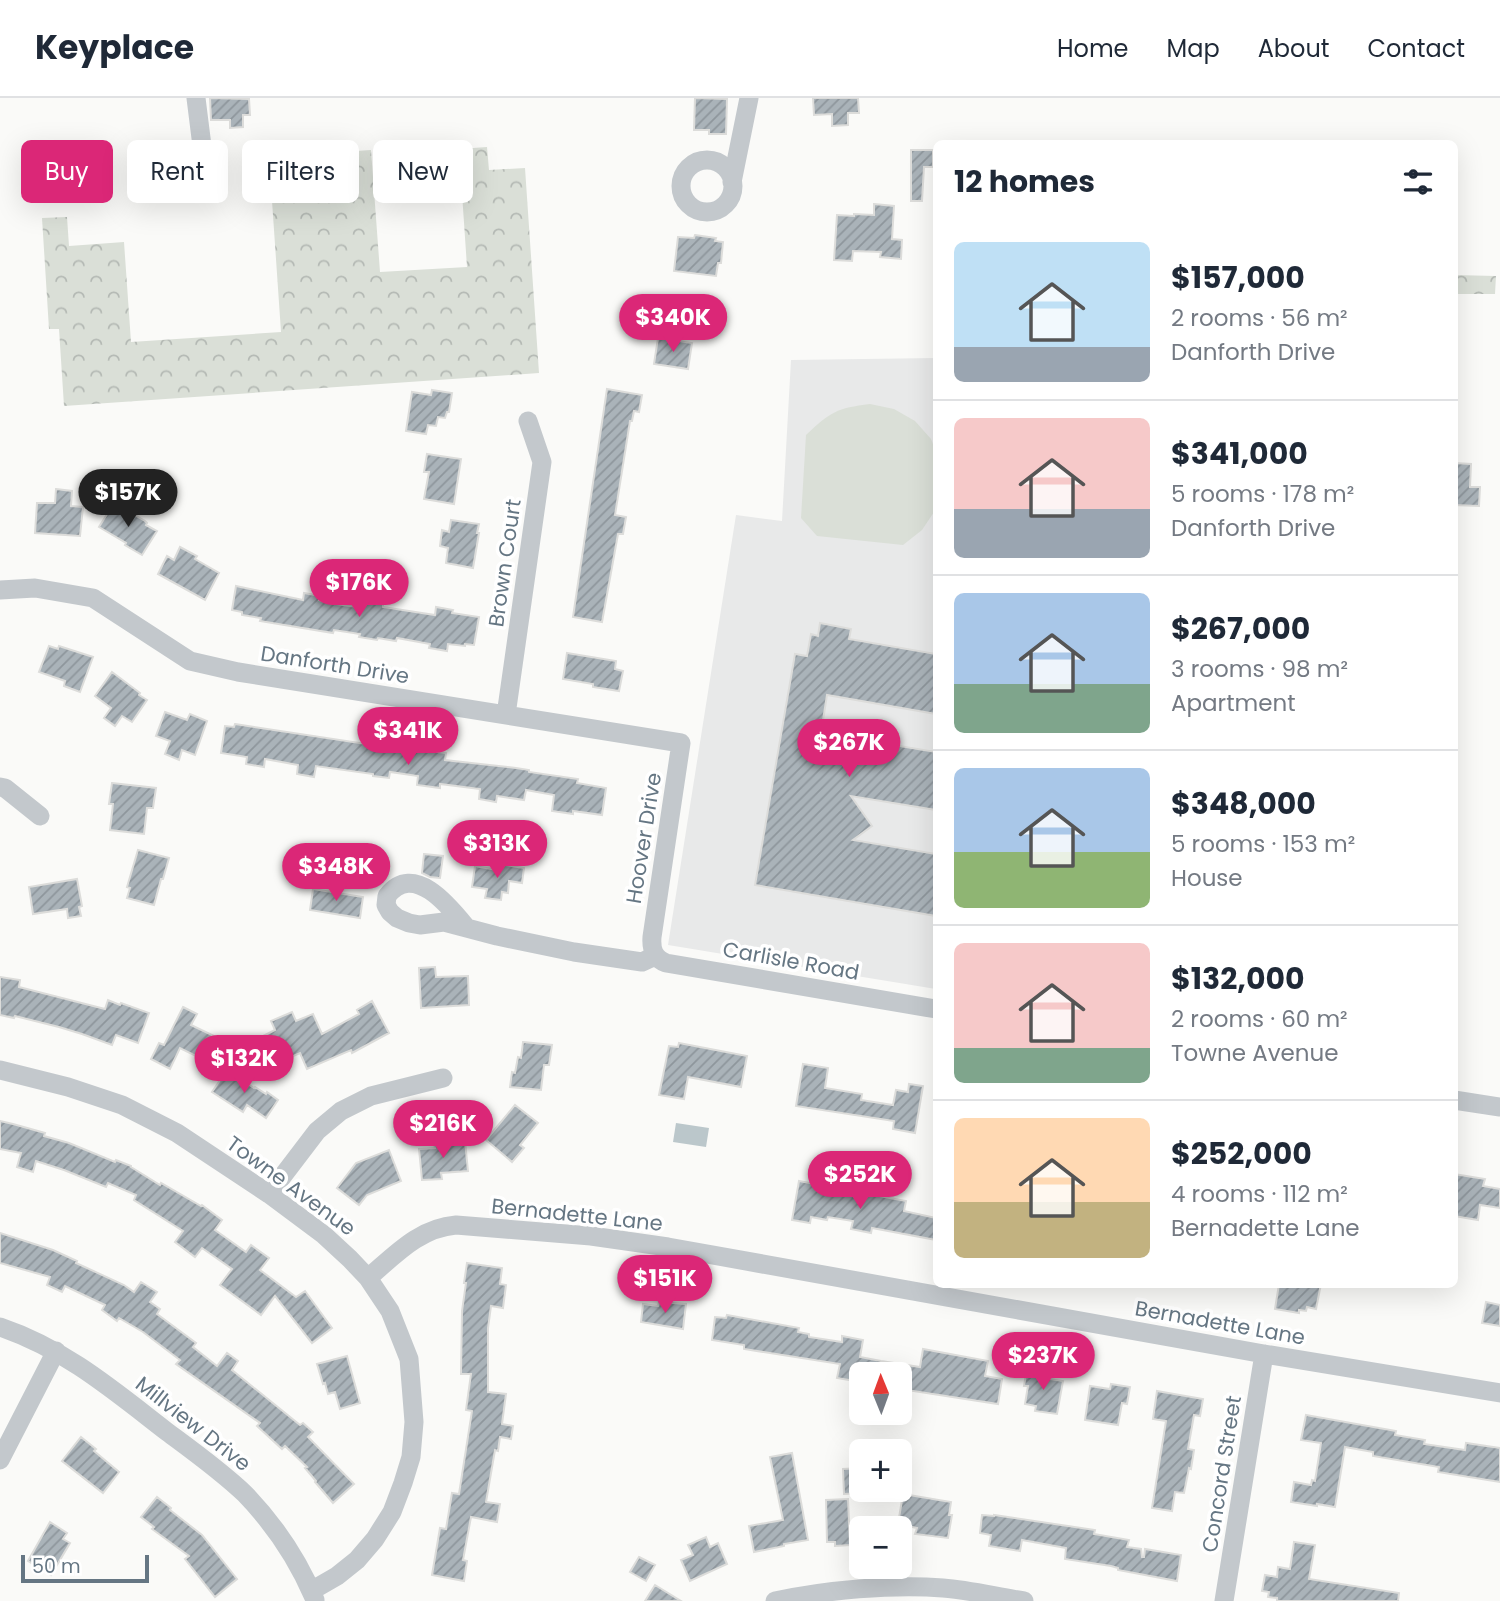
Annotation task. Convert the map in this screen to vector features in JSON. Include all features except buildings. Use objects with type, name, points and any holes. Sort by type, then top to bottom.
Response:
[{"type":"street","points":[[196,98],[201,140]]},
{"type":"street","points":[[732,182],[749,98]]},
{"type":"street","name":"Brown Court","points":[[506,715],[542,462],[528,421]]},
{"type":"street","name":"Danforth Drive","points":[[0,590],[34,588],[93,598],[190,661],[238,672],[681,743]]},
{"type":"street","name":"Hoover Drive","points":[[653,948],[681,743]]},
{"type":"street","points":[[0,788],[5,788],[40,816]]},
{"type":"street","points":[[467,928],[574,951],[642,962],[653,948]]},
{"type":"street","name":"Carlisle Road","points":[[653,948],[666,963],[933,1008]]},
{"type":"street","name":"Towne Avenue","points":[[0,1070],[68,1087],[122,1105],[177,1133],[269,1194],[324,1235],[368,1278],[390,1311],[409,1359],[414,1422],[411,1457],[392,1512],[375,1539],[358,1560],[313,1596]]},
{"type":"street","points":[[269,1194],[317,1131],[341,1111],[371,1096],[443,1078]]},
{"type":"street","points":[[1458,1101],[1500,1107],[1500,1098]]},
{"type":"street","name":"Bernadette Lane","points":[[368,1278],[419,1235],[443,1226],[579,1235],[681,1250],[1500,1393]]},
{"type":"street","name":"Millview Drive","points":[[0,1327],[36,1341],[79,1365],[216,1469],[245,1494],[283,1543],[313,1596]]},
{"type":"street","points":[[0,1460],[56,1351]]},
{"type":"street","name":"Concord Street","points":[[1224,1601],[1265,1354]]},
{"type":"street","points":[[775,1601],[835,1591],[915,1587],[945,1588],[1024,1601]]},
{"type":"shaded area","points":[[933,358],[933,989],[668,945],[736,515],[782,521],[791,360]]},
{"type":"shaded area","points":[[676,1123],[709,1128],[706,1147],[673,1142]]},
{"type":"green space","points":[[487,147],[489,170],[525,168],[539,373],[64,406],[59,329],[49,329],[42,218],[67,217],[69,246],[124,242],[131,342],[281,332],[272,203],[359,203],[359,151],[371,150],[380,272],[467,267],[463,203],[473,203],[473,148]]},
{"type":"green space","points":[[1458,275],[1496,276],[1495,294],[1458,294]]},
{"type":"green space","points":[[870,404],[894,409],[915,421],[931,439],[933,514],[922,530],[903,545],[817,536],[801,518],[806,435],[821,421],[849,407]]}]
